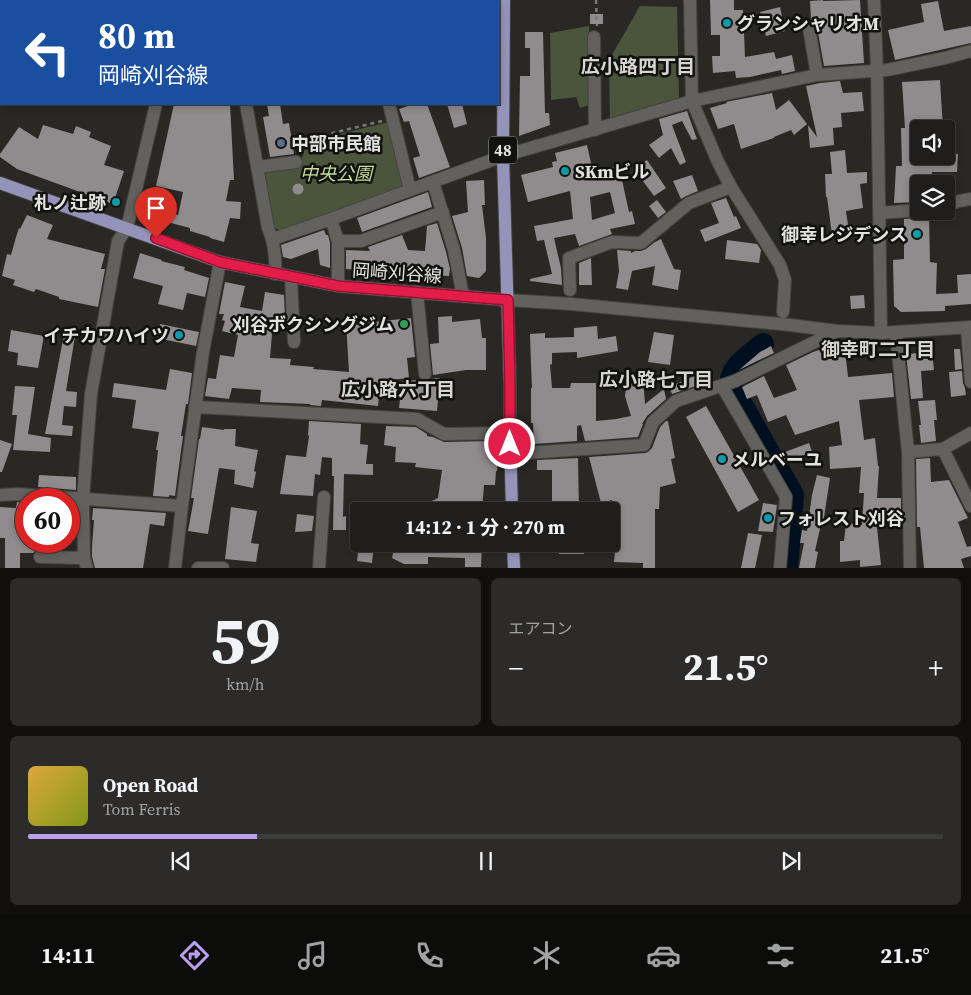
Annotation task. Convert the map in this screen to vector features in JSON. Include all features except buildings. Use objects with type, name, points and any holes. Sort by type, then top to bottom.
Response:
[{"type":"main road","name":"48","points":[[504,0],[503,156],[508,300]]},
{"type":"main road","name":"岡崎刈谷線","points":[[0,183],[220,262],[338,286],[508,300]]},
{"type":"main road","points":[[508,300],[512,502]]},
{"type":"main road","points":[[513,552],[514,568]]},
{"type":"street","points":[[690,0],[692,101],[718,162],[731,187],[780,265],[785,280],[783,312]]},
{"type":"street","points":[[874,0],[877,70],[881,333]]},
{"type":"street","points":[[809,28],[817,75]]},
{"type":"street","points":[[594,37],[595,130]]},
{"type":"street","points":[[273,239],[503,156],[692,101],[817,75],[886,70],[971,51]]},
{"type":"street","points":[[40,557],[86,563],[83,499],[91,394],[118,241],[127,228],[156,105]]},
{"type":"street","points":[[246,105],[268,228],[273,239],[276,263],[275,274]]},
{"type":"street","points":[[389,105],[410,190]]},
{"type":"street","points":[[258,167],[296,162]]},
{"type":"street","points":[[433,182],[454,250],[463,296]]},
{"type":"street","points":[[570,290],[569,258],[612,242],[641,243],[689,203],[731,187]]},
{"type":"street","points":[[955,203],[971,199]]},
{"type":"street","points":[[880,213],[910,211]]},
{"type":"street","points":[[338,241],[361,241],[443,212]]},
{"type":"street","points":[[331,219],[338,241],[338,286]]},
{"type":"street","points":[[175,568],[203,352],[220,262]]},
{"type":"street","points":[[291,277],[294,342]]},
{"type":"street","points":[[417,292],[425,374]]},
{"type":"street","points":[[508,300],[571,304],[836,331],[896,333],[969,328],[971,382]]},
{"type":"street","points":[[511,454],[644,445],[653,422],[676,401],[727,384],[836,331]]},
{"type":"street","points":[[896,333],[908,452],[910,568]]},
{"type":"street","points":[[727,384],[786,498],[780,568]]},
{"type":"street","points":[[195,407],[417,418],[444,434],[510,433]]},
{"type":"street","points":[[908,452],[944,449],[971,432]]},
{"type":"street","points":[[944,449],[971,506]]},
{"type":"street","points":[[0,496],[18,494],[182,506]]},
{"type":"street","points":[[319,568],[324,496]]},
{"type":"street","points":[[198,568],[223,568]]},
{"type":"path","points":[[594,37],[597,29],[596,0]]},
{"type":"path","points":[[296,162],[304,140],[393,118]]},
{"type":"green space","points":[[640,6],[677,7],[679,99],[610,118],[609,60]]},
{"type":"green space","points":[[589,26],[589,105],[580,108],[576,97],[551,100],[550,33]]},
{"type":"green space","name":"中央公園","points":[[389,122],[405,188],[283,231],[274,228],[264,172],[300,164],[307,142]]},
{"type":"waterway","points":[[763,344],[737,367],[733,373],[731,385],[793,495],[787,568]]},
{"type":"place","name":"グランシャリオM","points":[[727,23]]},
{"type":"place","name":"中部市民館","points":[[281,143]]},
{"type":"place","name":"SKmビル","points":[[565,171]]},
{"type":"place","name":"札ノ辻跡","points":[[116,202]]},
{"type":"place","name":"御幸レジデンス","points":[[917,234]]},
{"type":"place","name":"刈谷ボクシングジム","points":[[404,324]]},
{"type":"place","name":"イチカワハイツ","points":[[179,335]]},
{"type":"place","name":"メルベーユ","points":[[722,459]]},
{"type":"place","name":"フォレスト刈谷","points":[[768,518]]},
{"type":"district","name":"広小路四丁目","points":[[638,66]]},
{"type":"district","name":"御幸町二丁目","points":[[878,349]]},
{"type":"district","name":"広小路七丁目","points":[[656,379]]},
{"type":"district","name":"広小路六丁目","points":[[398,389]]},
{"type":"route","points":[[156,238],[220,262],[338,286],[508,300],[510,444]]}]
